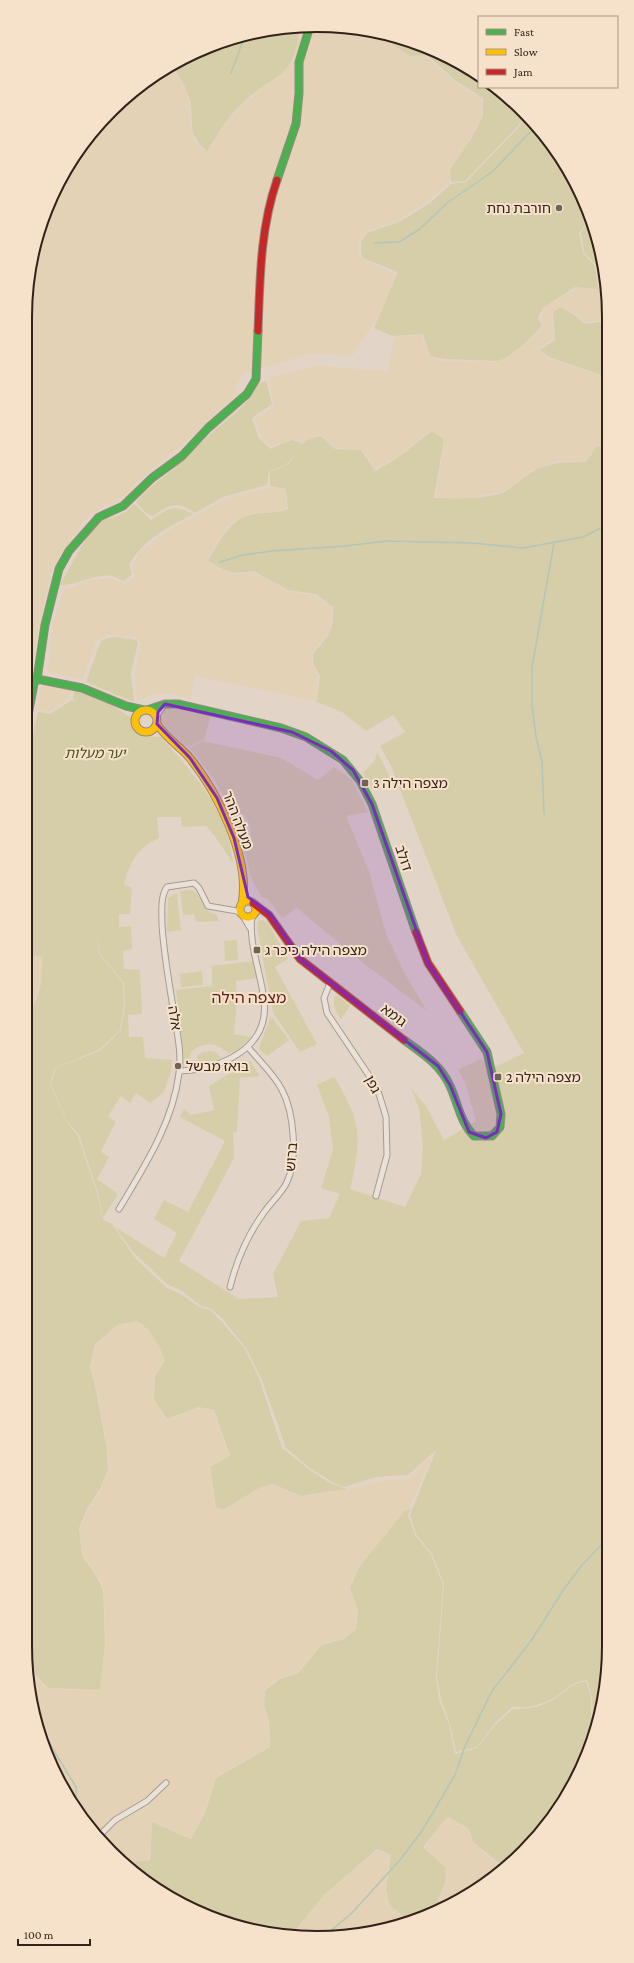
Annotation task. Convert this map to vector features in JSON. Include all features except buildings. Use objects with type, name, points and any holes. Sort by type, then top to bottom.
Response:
[{"type":"street","points":[[32,694],[34,684],[37,679],[45,625],[59,568],[69,551],[100,517],[123,506],[152,478],[182,456],[208,428],[247,394],[256,379],[260,262],[263,238],[273,190],[296,124],[299,93],[298,62],[308,32]]},
{"type":"street","points":[[37,679],[82,688],[126,706],[145,710],[156,720]]},
{"type":"street","points":[[150,731],[160,709],[165,704]]},
{"type":"street","name":"דולב","points":[[145,710],[165,704],[178,704],[292,732],[306,737],[331,751],[355,773],[372,804],[428,963],[487,1052],[501,1114],[500,1127],[492,1136]]},
{"type":"street","points":[[126,706],[133,716],[138,728],[142,731],[150,731],[167,735]]},
{"type":"street","points":[[135,722],[138,714],[145,710]]},
{"type":"street","name":"מעלה ההר","points":[[156,720],[167,735],[190,758],[217,798],[234,838],[244,883],[256,908],[253,915]]},
{"type":"street","name":"אלה","points":[[119,1209],[161,1134],[173,1100],[180,1071],[180,1048],[165,955],[162,917],[163,896],[167,887],[194,883],[199,888],[208,906],[237,911],[242,915]]},
{"type":"street","name":"מעלה ההר","points":[[242,915],[241,905],[244,883]]},
{"type":"street","points":[[241,905],[252,902],[270,914]]},
{"type":"street","name":"אלה","points":[[225,908],[241,905]]},
{"type":"street","points":[[251,931],[242,915],[253,915],[264,911],[270,914]]},
{"type":"street","name":"גומא","points":[[270,914],[294,953],[330,983],[438,1066],[450,1085],[466,1128],[474,1136],[492,1136]]},
{"type":"street","points":[[180,1071],[199,1069],[224,1061],[248,1047],[254,1041],[260,1027],[265,1007],[251,931],[253,915]]},
{"type":"street","name":"גפן","points":[[330,983],[324,998],[327,1013],[372,1080],[379,1094],[386,1117],[387,1155],[376,1196]]},
{"type":"street","name":"ברוש","points":[[230,1287],[238,1260],[248,1238],[265,1211],[287,1183],[292,1160],[293,1133],[286,1098],[278,1083],[248,1047]]},
{"type":"street","points":[[102,1833],[115,1820],[147,1801],[166,1783]]},
{"type":"highlighted area","points":[[165,704],[292,732],[331,751],[353,770],[372,804],[428,963],[487,1052],[501,1114],[497,1132],[486,1138],[469,1132],[450,1085],[438,1066],[300,959],[270,914],[248,897],[234,838],[217,798],[190,758],[157,724],[158,712]]},
{"type":"shaded area","points":[[317,32],[354,34],[388,41],[392,46],[410,57],[426,56],[455,82],[482,99],[482,116],[470,139],[449,169],[450,183],[425,203],[399,220],[366,231],[359,242],[359,253],[363,259],[396,275],[382,310],[352,356],[312,353],[243,374],[234,389],[238,394],[224,405],[195,434],[141,478],[127,494],[114,504],[104,506],[90,514],[65,548],[50,575],[32,666],[32,317],[34,280],[37,261],[47,225],[61,191],[80,159],[115,115],[144,91],[174,71],[186,91],[189,103],[190,126],[194,141],[207,154],[220,131],[230,118],[249,99],[281,75],[293,61],[300,33]]},
{"type":"shaded area","points":[[577,289],[600,289],[602,320],[586,322],[574,313],[560,306],[552,312],[553,339],[538,349],[548,358],[602,376],[602,446],[597,445],[585,461],[557,461],[531,471],[513,486],[500,492],[468,498],[436,497],[445,439],[432,430],[395,458],[375,469],[362,449],[335,448],[321,434],[303,441],[292,439],[269,447],[260,434],[255,419],[274,406],[269,378],[317,366],[388,371],[394,337],[421,335],[429,357],[442,361],[497,362],[514,353],[532,339],[543,326],[542,315],[546,306]]},
{"type":"shaded area","points":[[269,487],[285,489],[287,508],[274,512],[253,513],[233,522],[221,536],[206,561],[217,568],[236,575],[252,572],[288,591],[315,596],[332,607],[332,619],[329,632],[312,653],[312,663],[318,676],[316,703],[308,699],[195,676],[190,699],[169,693],[155,694],[137,700],[135,671],[140,643],[136,637],[108,635],[96,641],[83,679],[48,672],[52,626],[64,588],[71,588],[96,579],[111,579],[125,584],[135,577],[132,566],[139,553],[164,533],[225,499]]},
{"type":"shaded area","points":[[51,684],[72,690],[68,698],[50,712],[37,710],[42,685]]},
{"type":"shaded area","points":[[32,957],[41,958],[42,977],[32,1007]]},
{"type":"shaded area","points":[[136,1322],[144,1326],[156,1341],[164,1360],[154,1376],[153,1400],[166,1421],[199,1408],[213,1411],[229,1456],[209,1467],[215,1507],[223,1511],[259,1488],[273,1485],[301,1497],[347,1490],[383,1481],[409,1479],[432,1456],[410,1506],[358,1567],[349,1588],[357,1611],[355,1629],[343,1638],[322,1644],[297,1672],[279,1678],[265,1690],[263,1706],[268,1722],[269,1746],[216,1777],[204,1813],[191,1838],[152,1821],[149,1859],[130,1861],[115,1848],[91,1819],[80,1804],[61,1772],[47,1738],[37,1702],[34,1675],[47,1689],[100,1691],[106,1644],[104,1589],[96,1573],[83,1556],[80,1528],[88,1510],[101,1490],[109,1469],[108,1450],[97,1390],[91,1367],[96,1345],[118,1326]]},
{"type":"shaded area","points":[[447,1818],[467,1829],[474,1844],[499,1865],[460,1893],[439,1903],[439,1899],[447,1881],[445,1867],[425,1847]]},
{"type":"shaded area","points":[[377,1851],[390,1855],[385,1889],[388,1904],[404,1917],[373,1926],[354,1929],[317,1931],[297,1930],[323,1897]]},
{"type":"green space","points":[[299,33],[295,52],[288,66],[278,76],[248,98],[236,110],[220,130],[207,152],[200,145],[193,133],[189,96],[174,70],[191,61],[225,47],[261,37]]},
{"type":"green space","points":[[390,42],[409,47],[443,61],[460,70],[478,82],[478,88],[486,88],[523,119],[518,126],[465,181],[451,182],[450,169],[471,139],[483,116],[483,98],[456,81],[427,55],[410,56]]},
{"type":"green space","points":[[524,120],[554,159],[573,191],[586,223],[579,233],[583,253],[595,266],[598,289],[575,287],[543,308],[538,318],[542,326],[516,350],[498,361],[444,359],[430,356],[423,334],[392,336],[374,328],[398,272],[363,258],[361,253],[361,242],[367,233],[401,221],[430,203],[451,184],[466,182],[519,127]]},
{"type":"green space","points":[[587,224],[597,261],[600,288],[599,288],[596,265],[584,252],[581,233]]},
{"type":"green space","points":[[561,307],[573,314],[585,324],[602,322],[602,375],[549,357],[540,350],[555,340],[553,312]]},
{"type":"green space","points":[[266,381],[272,404],[252,418],[258,437],[270,449],[291,440],[302,443],[289,462],[281,467],[269,471],[267,485],[223,497],[195,513],[183,506],[174,505],[169,506],[153,516],[146,513],[136,502],[140,497],[239,410],[258,384]]},
{"type":"green space","points":[[432,431],[444,439],[434,498],[486,497],[506,491],[528,474],[545,466],[558,463],[586,462],[597,446],[602,448],[602,1646],[600,1683],[593,1717],[592,1697],[587,1680],[581,1681],[572,1685],[552,1699],[537,1705],[528,1707],[512,1707],[496,1722],[477,1747],[456,1752],[450,1724],[441,1699],[437,1676],[444,1584],[432,1554],[416,1534],[410,1515],[436,1450],[408,1475],[376,1477],[344,1487],[332,1482],[310,1468],[286,1448],[262,1380],[246,1348],[222,1318],[211,1309],[200,1305],[182,1291],[167,1284],[133,1252],[115,1227],[164,1258],[177,1233],[154,1219],[164,1200],[188,1212],[225,1141],[180,1117],[184,1109],[191,1115],[214,1110],[209,1086],[250,1061],[260,1076],[240,1078],[237,1131],[233,1133],[234,1158],[179,1261],[239,1299],[278,1297],[273,1274],[301,1221],[329,1218],[340,1194],[321,1188],[333,1150],[329,1117],[317,1085],[334,1077],[355,1118],[358,1143],[350,1189],[405,1207],[421,1174],[423,1146],[419,1108],[411,1088],[426,1106],[444,1140],[476,1121],[465,1082],[458,1070],[481,1059],[489,1070],[524,1053],[457,936],[391,766],[380,746],[405,732],[393,715],[366,731],[342,712],[317,702],[320,676],[313,663],[313,654],[323,643],[329,633],[332,622],[333,607],[316,594],[288,590],[253,571],[240,573],[229,572],[208,561],[226,532],[238,520],[254,514],[283,511],[288,509],[286,489],[270,486],[270,471],[288,464],[303,443],[307,440],[321,436],[335,449],[361,450],[375,471],[396,459]]},
{"type":"green space","points":[[134,504],[151,520],[167,510],[176,508],[193,514],[157,535],[141,548],[129,565],[132,574],[124,581],[112,576],[99,576],[73,584],[60,585],[82,545],[99,521],[126,512]]},
{"type":"green space","points":[[116,637],[136,640],[138,643],[131,673],[134,702],[86,682],[101,641]]},
{"type":"green space","name":"יער מעלות","points":[[74,690],[111,704],[131,718],[143,736],[161,737],[197,780],[217,810],[230,844],[233,863],[206,826],[182,827],[181,817],[157,817],[159,838],[145,846],[140,851],[129,869],[124,884],[132,888],[130,914],[119,914],[119,927],[131,926],[132,949],[123,951],[124,969],[140,970],[142,1014],[128,1015],[129,1037],[143,1037],[145,1058],[172,1060],[171,1071],[164,1092],[150,1103],[136,1093],[130,1103],[121,1096],[108,1116],[116,1122],[101,1152],[109,1157],[97,1179],[118,1194],[103,1218],[98,1193],[79,1135],[66,1120],[51,1084],[56,1068],[100,1051],[121,1030],[125,1006],[124,983],[100,954],[97,934],[99,954],[123,983],[124,1006],[120,1030],[99,1050],[55,1068],[50,1084],[66,1121],[78,1136],[97,1193],[103,1220],[112,1224],[135,1258],[167,1288],[181,1294],[199,1307],[210,1310],[245,1349],[259,1378],[282,1448],[310,1470],[330,1483],[347,1489],[301,1496],[273,1484],[259,1488],[223,1510],[216,1507],[210,1467],[230,1456],[214,1410],[199,1407],[167,1419],[154,1400],[155,1376],[165,1360],[157,1343],[146,1328],[136,1321],[118,1325],[95,1344],[90,1367],[96,1390],[107,1450],[108,1469],[100,1489],[87,1509],[79,1528],[82,1556],[95,1574],[103,1590],[105,1644],[100,1690],[48,1688],[33,1673],[32,1646],[32,1007],[38,996],[40,988],[42,957],[32,956],[32,738],[38,712],[50,714],[72,700],[78,702],[73,699]]},
{"type":"green space","points":[[169,708],[189,710],[211,716],[204,739],[188,747],[173,736],[165,728],[162,717],[163,710]]},
{"type":"green space","points":[[203,741],[281,758],[318,780],[334,767],[352,780],[368,812],[346,816],[369,871],[386,934],[405,974],[427,1011],[362,962],[297,908],[282,918],[268,899],[262,897],[251,878],[243,845],[251,834],[250,825],[244,815],[227,803],[214,779],[190,748]]},
{"type":"green space","points":[[377,752],[391,779],[372,790],[363,773],[375,760]]},
{"type":"green space","points":[[192,890],[211,913],[216,914],[219,921],[196,922],[194,914],[183,915],[180,891]]},
{"type":"green space","points":[[177,893],[181,930],[167,932],[168,898]]},
{"type":"green space","points":[[263,920],[268,923],[288,959],[275,967],[317,1044],[300,1052],[273,1013],[257,927],[258,921]]},
{"type":"green space","points":[[237,940],[238,960],[225,961],[224,941]]},
{"type":"green space","points":[[254,961],[257,978],[236,981],[237,1002],[234,1034],[252,1037],[235,1052],[228,1053],[224,1049],[210,1044],[196,1048],[191,1052],[188,1064],[185,1066],[176,990],[212,986],[212,966]]},
{"type":"green space","points":[[202,971],[203,985],[181,987],[180,974]]},
{"type":"green space","points":[[337,995],[350,1006],[341,1019],[334,1007],[334,997]]},
{"type":"green space","points":[[271,1016],[289,1040],[267,1056],[260,1050],[260,1045]]},
{"type":"green space","points":[[211,1051],[217,1053],[221,1058],[198,1066],[197,1056],[203,1052]]},
{"type":"green space","points":[[411,1508],[408,1515],[415,1535],[431,1555],[443,1585],[436,1676],[439,1700],[449,1724],[455,1754],[477,1748],[497,1723],[513,1709],[539,1706],[553,1700],[571,1687],[586,1681],[591,1697],[591,1723],[575,1767],[564,1788],[554,1804],[531,1834],[519,1848],[500,1864],[474,1843],[468,1828],[447,1817],[423,1847],[445,1867],[446,1881],[438,1899],[438,1904],[404,1917],[389,1904],[386,1889],[391,1855],[377,1849],[323,1896],[296,1930],[261,1926],[225,1916],[191,1902],[174,1893],[132,1862],[150,1860],[152,1822],[191,1839],[205,1813],[216,1778],[270,1747],[269,1721],[264,1706],[265,1691],[280,1679],[298,1673],[322,1645],[344,1639],[356,1629],[358,1611],[350,1588],[359,1567],[404,1512]]},
{"type":"waterway","points":[[231,73],[242,42]]},
{"type":"waterway","points":[[375,243],[399,242],[420,229],[447,203],[492,172],[532,130]]},
{"type":"waterway","points":[[220,562],[243,555],[272,551],[345,546],[387,541],[473,543],[523,548],[583,537],[602,528]]},
{"type":"waterway","points":[[544,814],[542,762],[536,737],[532,705],[532,667],[554,543]]},
{"type":"waterway","points":[[331,1930],[351,1914],[400,1860],[422,1831],[455,1775],[465,1746],[492,1691],[531,1641],[564,1589],[582,1565],[602,1544]]},
{"type":"waterway","points":[[48,1742],[76,1787],[76,1798]]},
{"type":"traffic: fast","points":[[277,180],[296,124],[299,93],[299,62],[308,32]]},
{"type":"traffic: fast","points":[[32,694],[34,684],[37,679],[45,625],[59,569],[69,551],[99,517],[123,506],[152,478],[182,456],[208,428],[247,394],[256,379],[258,331]]},
{"type":"traffic: fast","points":[[37,679],[82,688],[126,706],[144,710]]},
{"type":"traffic: fast","points":[[147,710],[165,704],[178,704],[281,728],[306,737],[343,760],[360,781],[372,804],[416,932]]},
{"type":"traffic: fast","points":[[404,1040],[430,1060],[442,1072],[453,1092],[465,1125],[469,1131],[474,1136],[492,1136],[500,1127],[501,1114],[487,1052],[460,1011]]},
{"type":"traffic: slow","points":[[146,710],[154,713],[157,721],[154,729],[146,732],[138,729],[135,721],[138,713],[146,710]]},
{"type":"traffic: slow","points":[[157,724],[164,733],[189,757],[200,771],[229,826],[237,847],[241,867],[243,886],[242,904]]},
{"type":"traffic: slow","points":[[248,901],[254,903],[256,909],[254,915],[248,917],[242,915],[240,909],[242,903],[248,901]]},
{"type":"traffic: jam","points":[[258,331],[260,274],[264,236],[271,198],[277,180]]},
{"type":"traffic: jam","points":[[253,903],[269,915],[300,959],[404,1040]]},
{"type":"traffic: jam","points":[[416,932],[428,963],[460,1011]]},
{"type":"place","name":"חורבת נחת","points":[[559,208]]},
{"type":"place","name":"מצפה הילה 3","points":[[365,783]]},
{"type":"place","name":"מצפה הילה כיכר ג","points":[[257,950]]},
{"type":"place","name":"בואז מבשל","points":[[178,1066]]},
{"type":"place","name":"מצפה הילה 2","points":[[498,1077]]},
{"type":"district","name":"מצפה הילה","points":[[249,997]]}]
